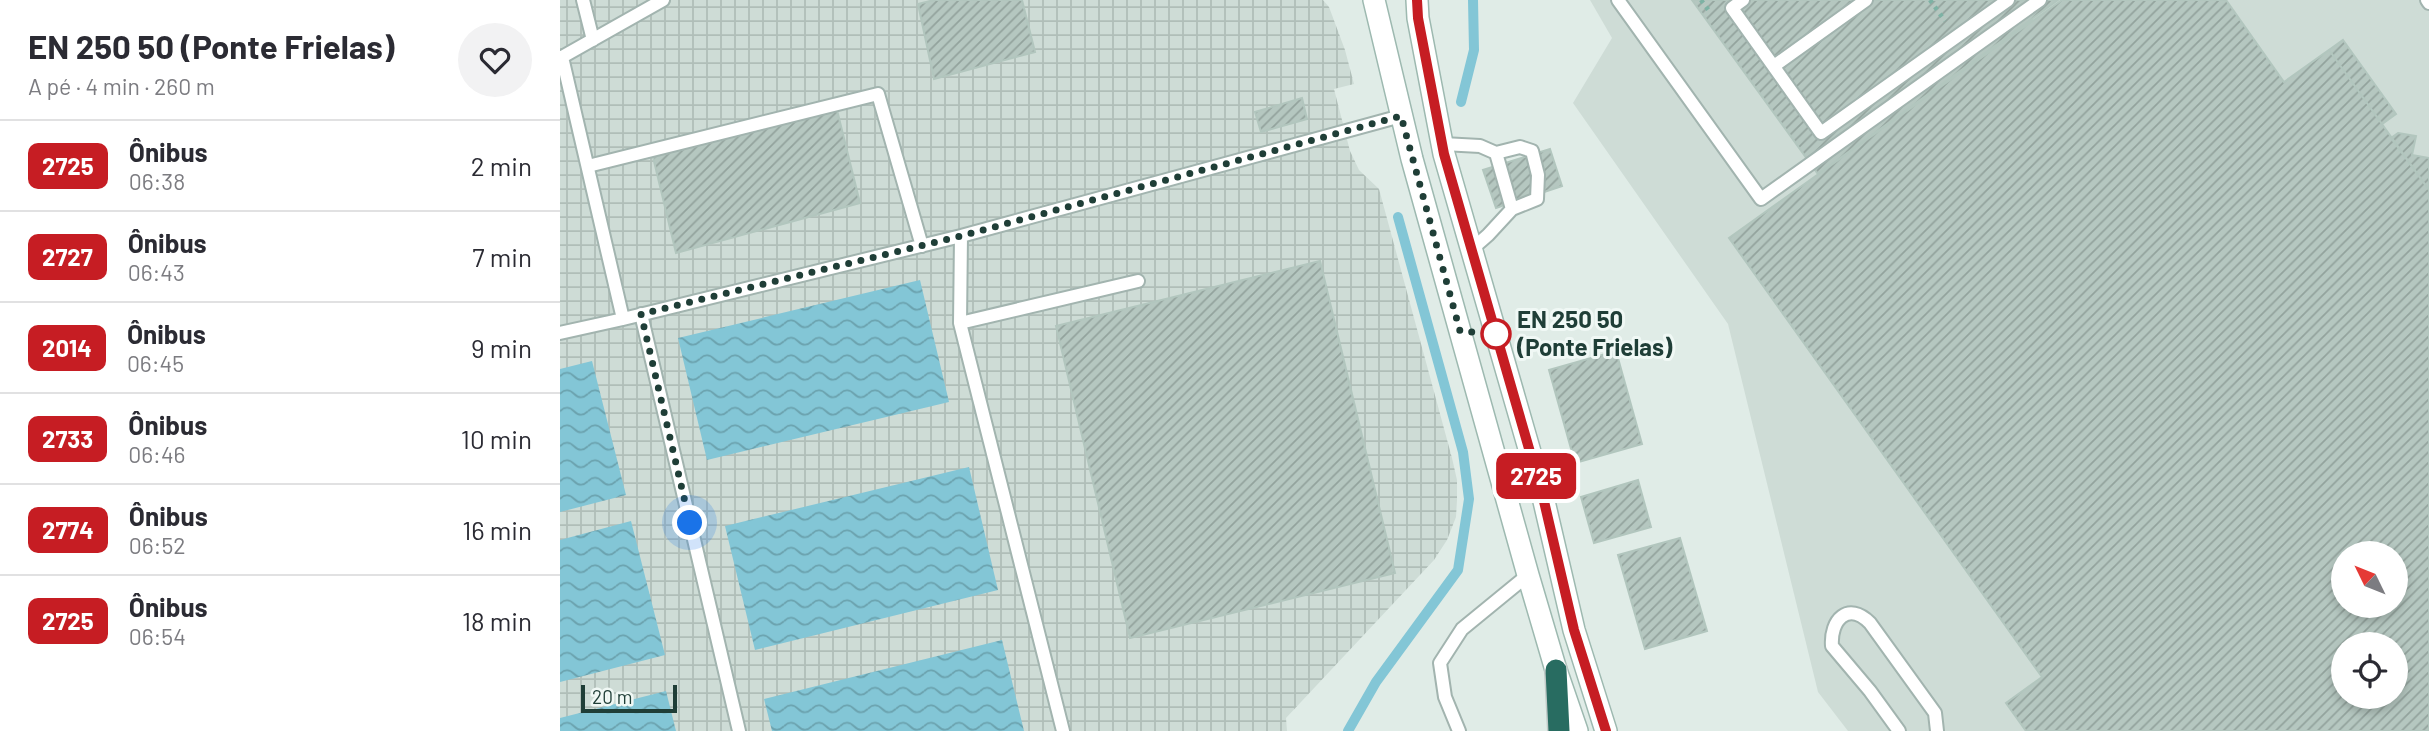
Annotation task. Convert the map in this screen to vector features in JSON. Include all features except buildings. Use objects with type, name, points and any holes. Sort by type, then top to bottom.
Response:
[{"type":"highway","points":[[1556,670],[1559,731]]},
{"type":"main road","points":[[1374,0],[1401,116],[1528,575],[1577,731]]},
{"type":"main road","points":[[1417,0],[1418,18],[1443,144],[1543,497],[1574,630],[1606,731]]},
{"type":"lane","points":[[583,0],[593,40]]},
{"type":"lane","points":[[623,319],[561,57],[663,0]]},
{"type":"lane","points":[[1618,0],[1761,199],[2040,0]]},
{"type":"lane","points":[[1743,0],[1729,4],[1821,133],[2007,0]]},
{"type":"lane","points":[[1774,66],[1867,0]]},
{"type":"lane","points":[[588,166],[878,94],[922,246]]},
{"type":"lane","points":[[560,333],[961,236],[1401,116]]},
{"type":"lane","points":[[1443,144],[1480,146],[1496,153],[1520,147],[1532,151],[1538,176],[1537,199],[1512,209],[1472,249]]},
{"type":"lane","points":[[1496,153],[1512,209]]},
{"type":"lane","points":[[961,236],[960,323],[1063,731]]},
{"type":"lane","points":[[960,323],[1138,281]]},
{"type":"lane","points":[[641,314],[739,731]]},
{"type":"lane","points":[[1459,731],[1445,697],[1440,663],[1462,629],[1528,575]]},
{"type":"lane","points":[[1899,731],[1864,683],[1832,646],[1834,628],[1838,619],[1846,614],[1863,616],[1870,624],[1935,713],[1937,731]]},
{"type":"shaded area","points":[[560,0],[1323,0],[1329,7],[1345,50],[1354,84],[1334,89],[1350,151],[1359,170],[1379,189],[1452,458],[1457,480],[1456,517],[1447,540],[1434,560],[1286,718],[1287,731],[560,731]]},
{"type":"shaded area","points":[[1590,0],[2429,0],[2429,731],[1848,731],[1818,692],[1728,324],[1573,103],[1612,38]]},
{"type":"water","points":[[920,280],[949,402],[707,460],[678,338]]},
{"type":"water","points":[[592,361],[626,495],[560,512],[560,369]]},
{"type":"water","points":[[969,467],[998,590],[755,650],[725,526]]},
{"type":"water","points":[[631,521],[665,655],[560,682],[560,540]]},
{"type":"water","points":[[1002,640],[1024,731],[772,731],[764,699]]},
{"type":"water","points":[[666,691],[676,731],[560,731],[560,718]]},
{"type":"waterway","points":[[1461,102],[1474,50],[1473,0]]},
{"type":"waterway","points":[[1348,731],[1376,682],[1458,570],[1469,499],[1463,452],[1398,217]]},
{"type":"bus line","name":"2725","points":[[1417,0],[1418,18],[1444,154],[1543,497],[1574,630],[1606,731]]},
{"type":"place","name":"EN 250 50 (Ponte Frielas)","points":[[1496,334]]},
{"type":"route","points":[[690,523],[641,314],[961,236],[1401,116],[1460,331],[1496,334]]}]
